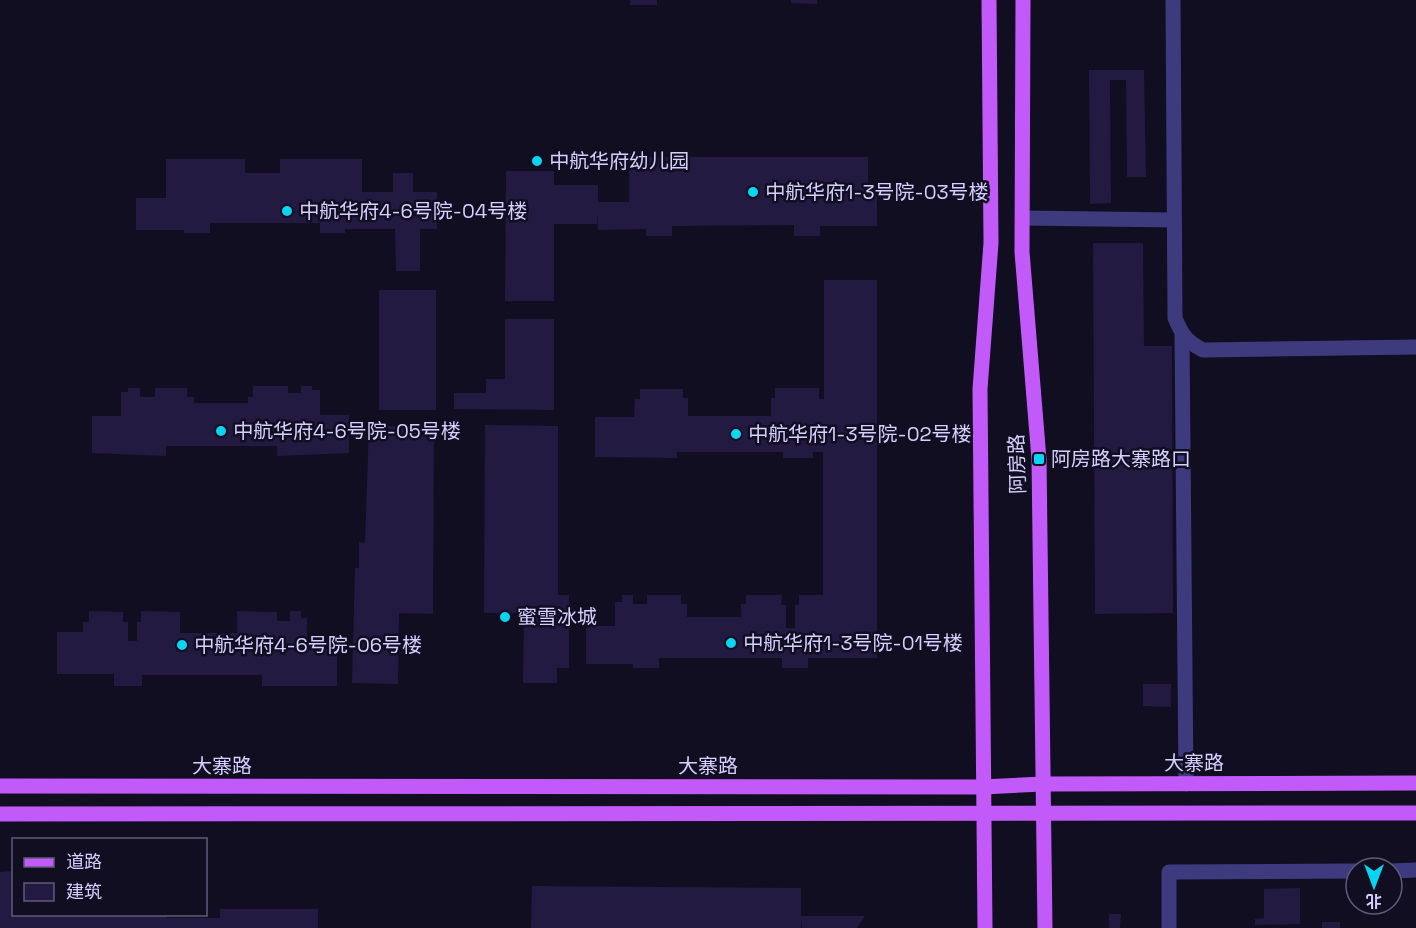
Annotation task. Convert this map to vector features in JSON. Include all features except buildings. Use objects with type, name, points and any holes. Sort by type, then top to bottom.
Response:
[{"type":"main road","name":"阿房路","points":[[985,928],[980,389],[991,243],[989,0]]},
{"type":"main road","name":"阿房路","points":[[1023,0],[1022,252],[1038,459],[1045,928]]},
{"type":"main road","name":"大寨路","points":[[0,786],[983,787],[1043,784],[1416,783]]},
{"type":"main road","points":[[0,814],[1416,813]]},
{"type":"street","points":[[1173,0],[1175,318],[1182,334],[1190,344],[1203,350],[1416,346]]},
{"type":"street","points":[[1023,218],[1174,220]]},
{"type":"street","points":[[1182,334],[1186,784]]},
{"type":"street","points":[[1169,928],[1169,872],[1344,871]]},
{"type":"place","name":"中航华府幼儿园","points":[[537,161]]},
{"type":"place","name":"中航华府1-3号院-03号楼","points":[[753,192]]},
{"type":"place","name":"中航华府4-6号院-04号楼","points":[[287,211]]},
{"type":"place","name":"中航华府4-6号院-05号楼","points":[[221,431]]},
{"type":"place","name":"中航华府1-3号院-02号楼","points":[[736,434]]},
{"type":"place","name":"阿房路大寨路口","points":[[1039,459]]},
{"type":"place","name":"蜜雪冰城","points":[[505,617]]},
{"type":"place","name":"中航华府1-3号院-01号楼","points":[[731,643]]},
{"type":"place","name":"中航华府4-6号院-06号楼","points":[[182,645]]}]
